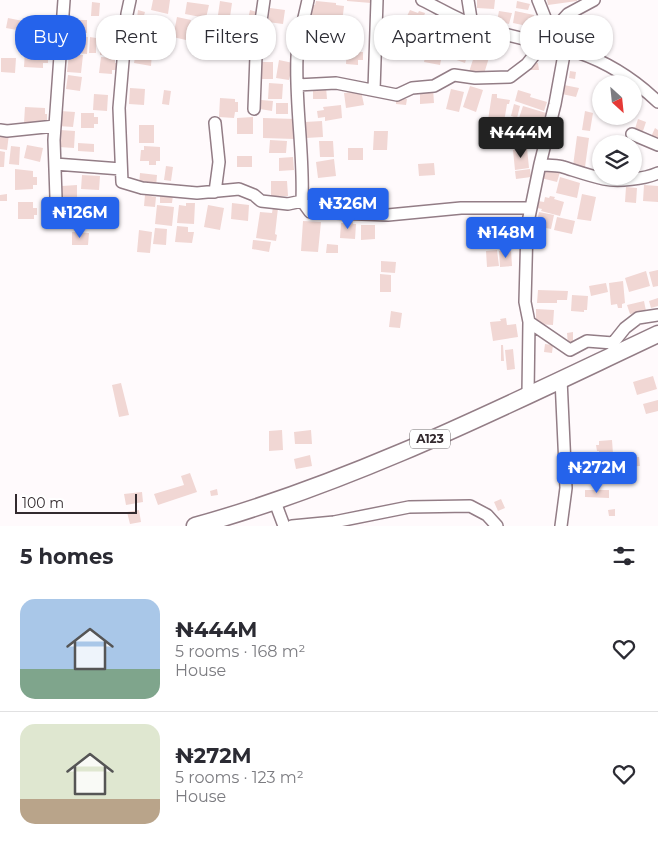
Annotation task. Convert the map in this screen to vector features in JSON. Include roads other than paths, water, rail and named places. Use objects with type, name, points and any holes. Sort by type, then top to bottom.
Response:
[{"type":"highway","name":"A123","points":[[195,526],[275,502],[375,463],[561,379],[614,349],[658,334]]},
{"type":"street","points":[[56,198],[55,126],[64,0]]},
{"type":"street","points":[[130,0],[118,108],[122,182],[142,188],[197,193],[239,189],[254,195],[261,201],[288,204],[302,201]]},
{"type":"street","points":[[254,109],[256,56],[264,0]]},
{"type":"street","points":[[308,0],[297,56],[298,113],[303,173],[302,201],[310,212],[388,215],[462,208],[530,208]]},
{"type":"street","points":[[374,90],[377,0]]},
{"type":"street","points":[[422,0],[453,15]]},
{"type":"street","points":[[467,15],[468,0]]},
{"type":"street","points":[[538,0],[544,15]]},
{"type":"street","points":[[567,15],[594,0]]},
{"type":"street","points":[[298,85],[336,83],[397,95],[412,88],[434,86],[454,75],[475,78],[510,77],[530,60]]},
{"type":"street","points":[[528,394],[529,322],[525,302],[526,227],[555,104],[562,60]]},
{"type":"street","points":[[593,60],[631,78],[658,102]]},
{"type":"street","points":[[215,123],[219,162],[215,192]]},
{"type":"street","points":[[0,130],[7,131],[55,126]]},
{"type":"street","points":[[632,134],[658,145]]},
{"type":"street","points":[[55,164],[121,169]]},
{"type":"street","points":[[540,164],[552,167],[561,166],[605,180],[639,178],[658,173]]},
{"type":"street","points":[[529,322],[570,350],[588,341],[614,349],[625,328],[638,318],[658,314]]},
{"type":"street","points":[[561,379],[566,488],[561,526]]},
{"type":"street","points":[[275,502],[284,526]]},
{"type":"street","points":[[292,526],[334,522],[409,507],[470,506],[487,515],[497,526]]}]
